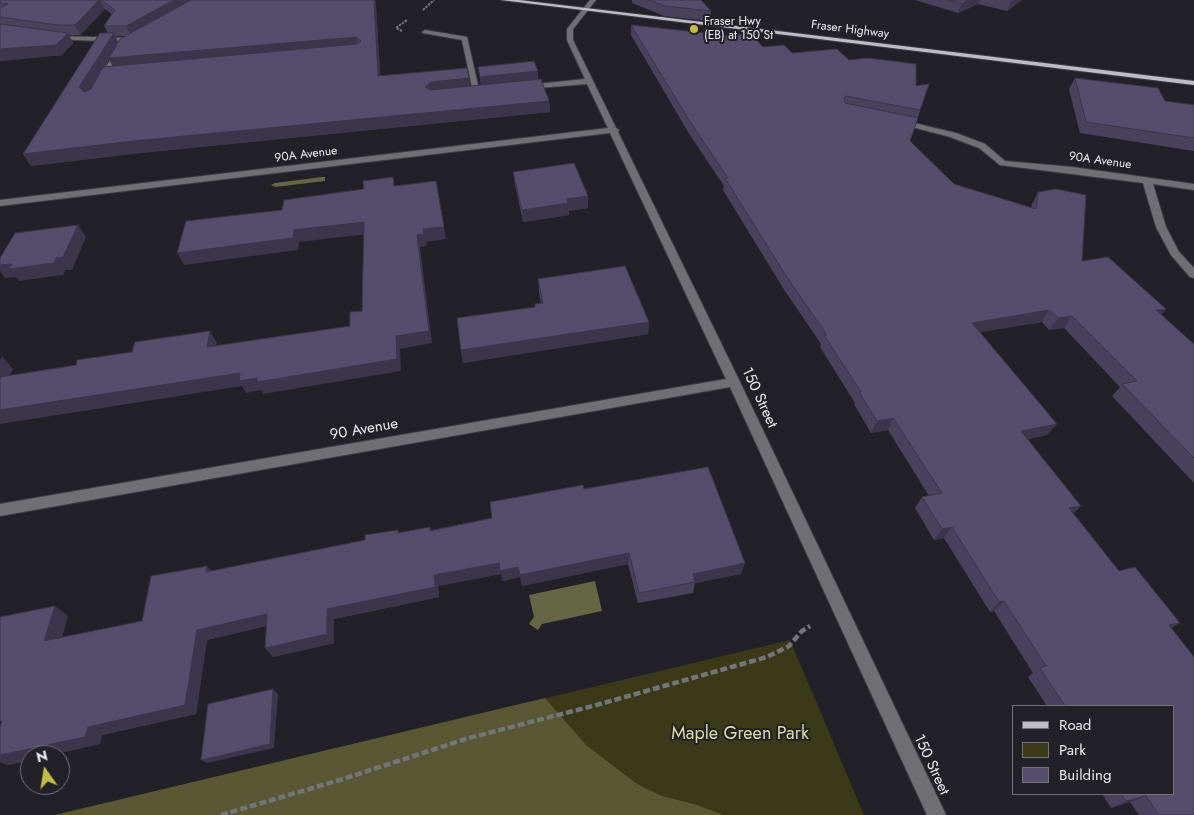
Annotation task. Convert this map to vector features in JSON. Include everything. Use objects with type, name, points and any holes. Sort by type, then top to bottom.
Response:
[{"type":"main road","name":"Fraser Highway","points":[[504,0],[1194,83]]},
{"type":"street","name":"150 Street","points":[[593,0],[576,20],[568,34],[937,815]]},
{"type":"street","points":[[425,32],[465,38],[477,92]]},
{"type":"street","points":[[96,90],[121,48],[140,35]]},
{"type":"street","points":[[44,36],[132,40]]},
{"type":"street","points":[[106,74],[115,73]]},
{"type":"street","points":[[513,88],[591,80]]},
{"type":"street","points":[[468,93],[486,91]]},
{"type":"street","name":"90A Avenue","points":[[889,119],[953,135],[982,146],[1003,163],[1072,170],[1194,187]]},
{"type":"street","name":"90A Avenue","points":[[0,203],[615,130]]},
{"type":"street","points":[[1147,180],[1161,228],[1174,253],[1194,275]]},
{"type":"street","name":"90 Avenue","points":[[0,510],[734,382]]},
{"type":"path","points":[[221,815],[343,779],[469,738],[767,658],[789,646],[802,631],[810,626]]},
{"type":"green space","name":"Maple Green Park","points":[[790,640],[864,815],[55,815]]},
{"type":"shaded area","points":[[595,581],[602,611],[542,624],[538,630],[529,624],[534,617],[529,595]]},
{"type":"shaded area","points":[[545,698],[586,745],[637,784],[662,796],[697,805],[723,815],[55,815]]},
{"type":"building","points":[[0,0],[99,0],[75,25],[57,25],[0,17],[0,8],[8,4],[0,3]]},
{"type":"building","points":[[101,0],[174,0],[126,26],[104,26],[115,10]]},
{"type":"building","points":[[191,0],[374,0],[378,76],[467,68],[469,78],[431,82],[425,87],[431,90],[541,79],[549,101],[133,141],[23,154],[100,33],[114,33],[79,87],[84,92],[91,89],[103,67],[357,44],[361,41],[356,37],[109,58],[120,39]]},
{"type":"building","points":[[649,0],[701,0],[711,11],[665,6]]},
{"type":"building","points":[[950,0],[969,0],[962,3]]},
{"type":"building","points":[[0,24],[68,33],[56,45],[0,49]]},
{"type":"building","points":[[631,25],[725,35],[751,34],[763,47],[784,45],[792,53],[837,49],[849,60],[868,58],[916,64],[916,86],[929,84],[920,110],[846,96],[844,98],[845,103],[918,118],[910,141],[954,184],[1036,209],[1038,192],[1056,189],[1086,195],[1082,261],[1108,257],[1166,309],[1156,310],[1194,344],[1194,458],[1122,384],[1137,381],[1072,316],[1058,318],[1049,310],[972,323],[1057,424],[1021,431],[1081,506],[1069,508],[1119,571],[1135,567],[1180,623],[1169,625],[1194,657],[1194,815],[1159,815],[1146,796],[1126,801],[1122,795],[1174,795],[1174,705],[1064,705],[1040,668],[1046,666],[1004,601],[999,602],[952,527],[942,529],[922,497],[942,493],[893,418],[877,421],[859,392],[861,392],[824,335],[827,335],[786,276],[725,178],[728,178],[689,120]]},
{"type":"building","points":[[534,61],[538,71],[480,77],[478,67]]},
{"type":"building","points":[[1075,78],[1158,88],[1165,101],[1194,105],[1194,138],[1086,122]]},
{"type":"building","points":[[574,163],[588,196],[567,199],[568,203],[522,210],[513,172]]},
{"type":"building","points":[[393,177],[394,186],[436,181],[444,227],[423,229],[424,234],[417,235],[429,331],[396,336],[397,359],[257,382],[257,378],[239,381],[240,373],[0,410],[0,377],[76,365],[77,360],[132,352],[135,342],[210,331],[207,347],[350,326],[350,312],[362,311],[364,222],[294,230],[293,238],[177,253],[186,221],[282,210],[284,200],[364,189],[363,181]]},
{"type":"building","points":[[78,225],[63,257],[56,258],[54,263],[9,269],[12,264],[0,265],[0,258],[15,233]]},
{"type":"building","points":[[625,266],[649,322],[461,350],[457,318],[535,307],[535,304],[543,303],[538,279]]},
{"type":"building","points":[[708,467],[745,563],[693,574],[695,582],[639,593],[629,553],[520,575],[518,567],[500,571],[499,563],[434,575],[435,587],[327,609],[327,634],[265,648],[267,614],[197,630],[185,705],[88,727],[85,737],[47,745],[20,745],[20,751],[0,755],[0,727],[2,721],[0,721],[0,617],[55,606],[44,641],[142,621],[151,576],[207,566],[206,572],[365,540],[365,535],[398,530],[398,533],[430,527],[430,531],[492,518],[490,502],[583,485],[584,489]]},
{"type":"building","points":[[273,689],[270,744],[201,760],[208,704]]},
{"type":"waterway","points":[[275,185],[322,179]]},
{"type":"place","name":"Fraser Hwy (EB) at 150 St","points":[[694,29]]}]
